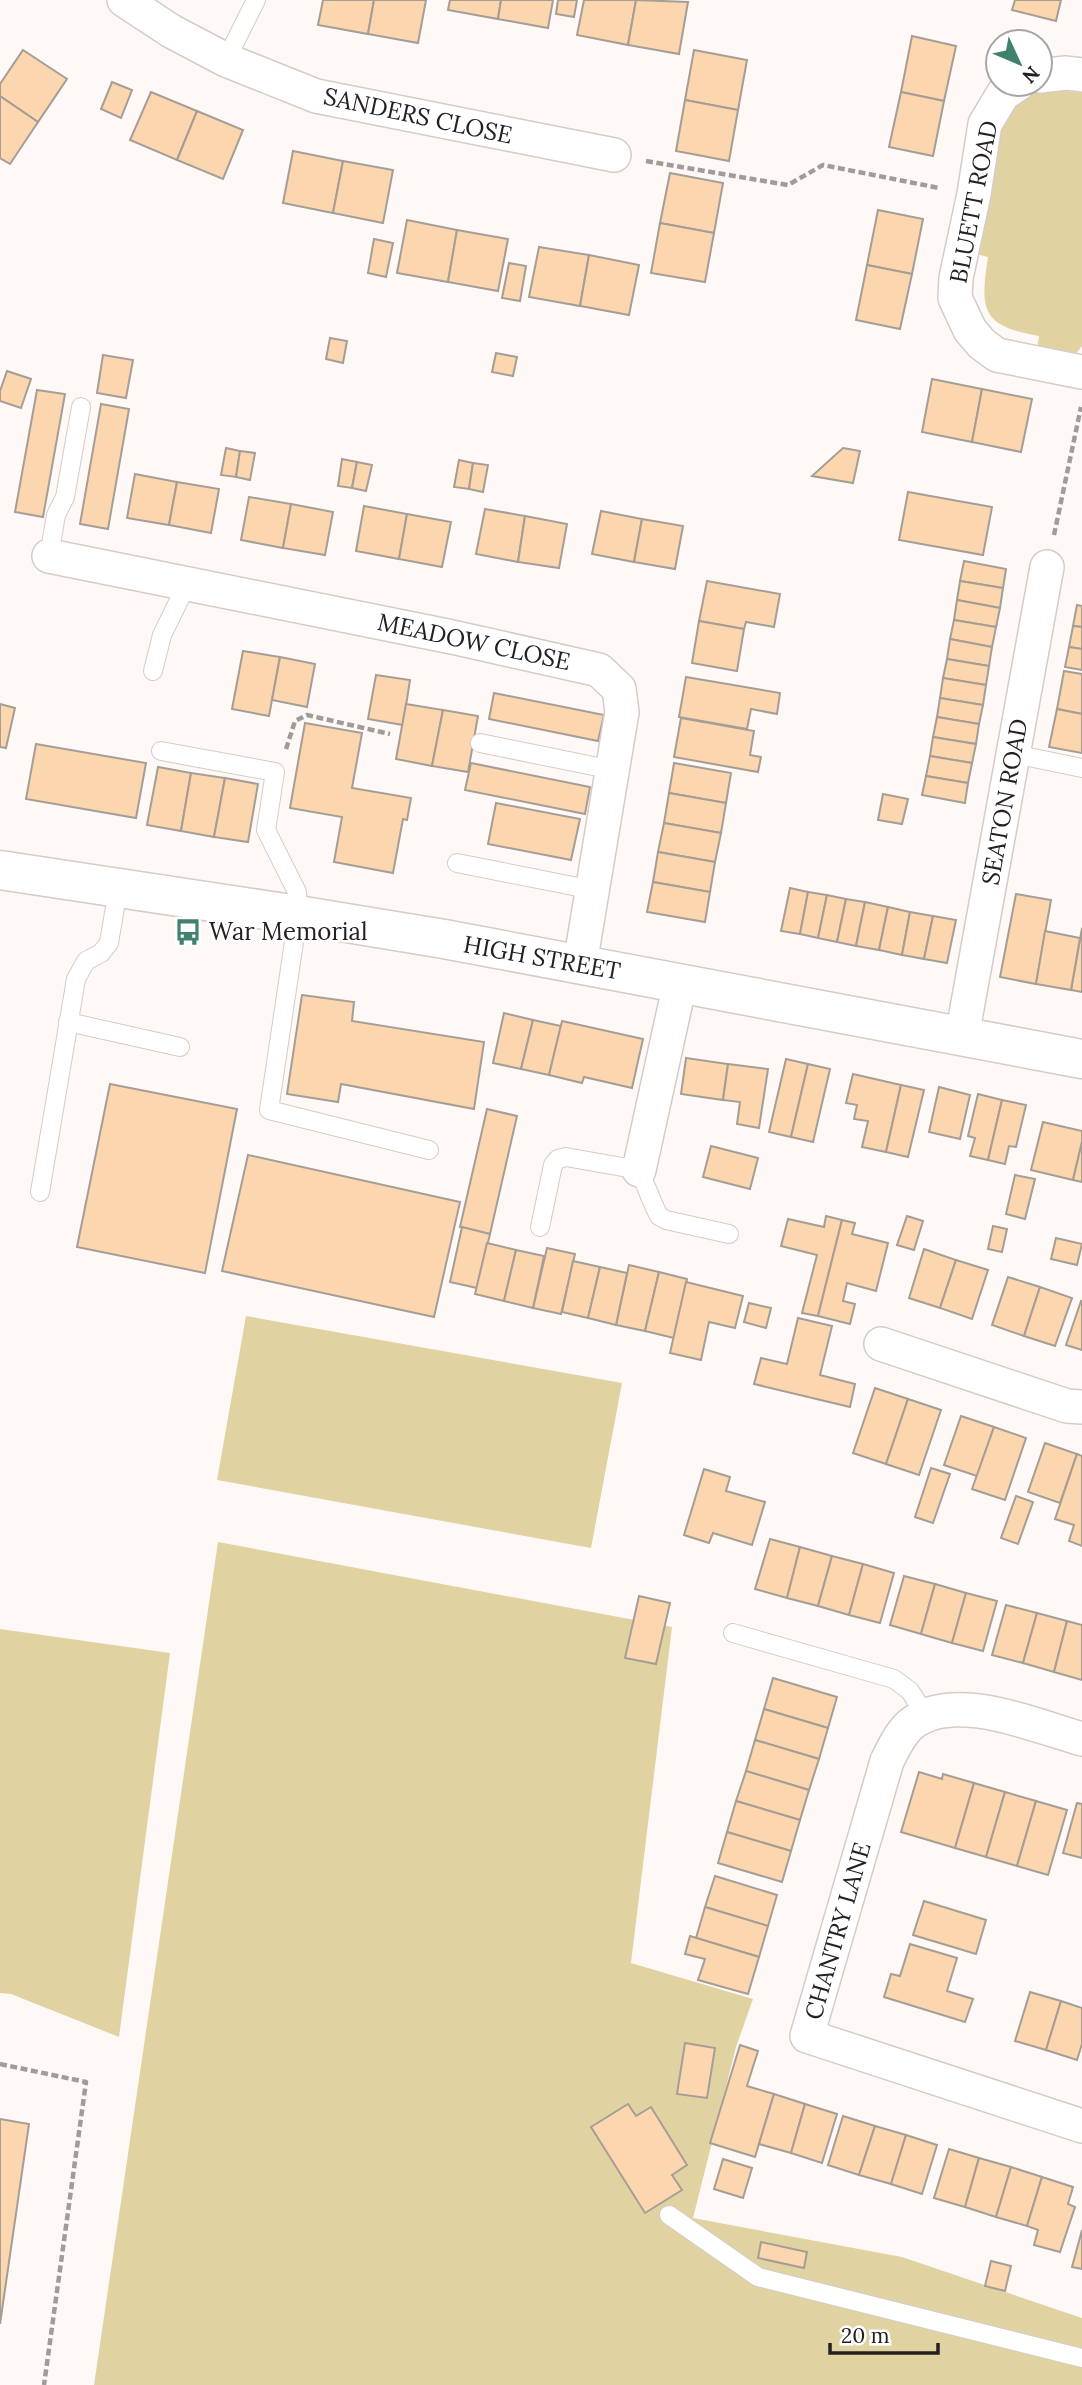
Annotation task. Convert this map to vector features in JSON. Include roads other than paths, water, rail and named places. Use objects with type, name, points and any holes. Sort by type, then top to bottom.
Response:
[{"type":"street","name":"SANDERS CLOSE","points":[[124,0],[171,31],[226,60],[316,96],[614,155]]},
{"type":"street","points":[[1054,74],[1082,75]]},
{"type":"street","name":"BLUETT ROAD","points":[[1001,98],[985,124],[974,194],[956,278],[955,298],[961,316],[970,330],[982,344],[997,355],[1082,372]]},
{"type":"street","name":"MEADOW CLOSE","points":[[49,556],[452,637],[599,670],[619,689],[622,712],[580,964]]},
{"type":"street","name":"SEATON ROAD","points":[[962,1036],[1047,567]]},
{"type":"street","name":"HIGH STREET","points":[[0,870],[298,915],[580,964],[1082,1059]]},
{"type":"street","points":[[639,1170],[680,984]]},
{"type":"street","points":[[881,1345],[1067,1406],[1082,1407]]},
{"type":"street","name":"CHANTRY LANE","points":[[1082,1739],[978,1710],[959,1708],[941,1710],[910,1725],[887,1761],[807,2036],[1082,2126]]},
{"type":"lane","points":[[226,60],[256,0]]},
{"type":"lane","points":[[49,556],[56,515],[65,497],[81,407]]},
{"type":"lane","points":[[153,671],[162,635],[187,584]]},
{"type":"lane","points":[[480,743],[613,770]]},
{"type":"lane","points":[[161,751],[275,772],[266,830],[298,892],[298,915],[269,1110],[429,1150]]},
{"type":"lane","points":[[1014,754],[1082,768]]},
{"type":"lane","points":[[457,863],[593,890]]},
{"type":"lane","points":[[40,1192],[76,979],[86,961],[101,953],[109,943],[118,889]]},
{"type":"lane","points":[[68,1022],[180,1047]]},
{"type":"lane","points":[[540,1227],[553,1165],[558,1159],[566,1157],[639,1170],[659,1216],[666,1220],[729,1234]]},
{"type":"lane","points":[[733,1633],[894,1679],[910,1691],[926,1716]]},
{"type":"lane","points":[[669,2216],[758,2277],[1082,2358]]},
{"type":"place","name":"War Memorial","points":[[188,932]]}]
